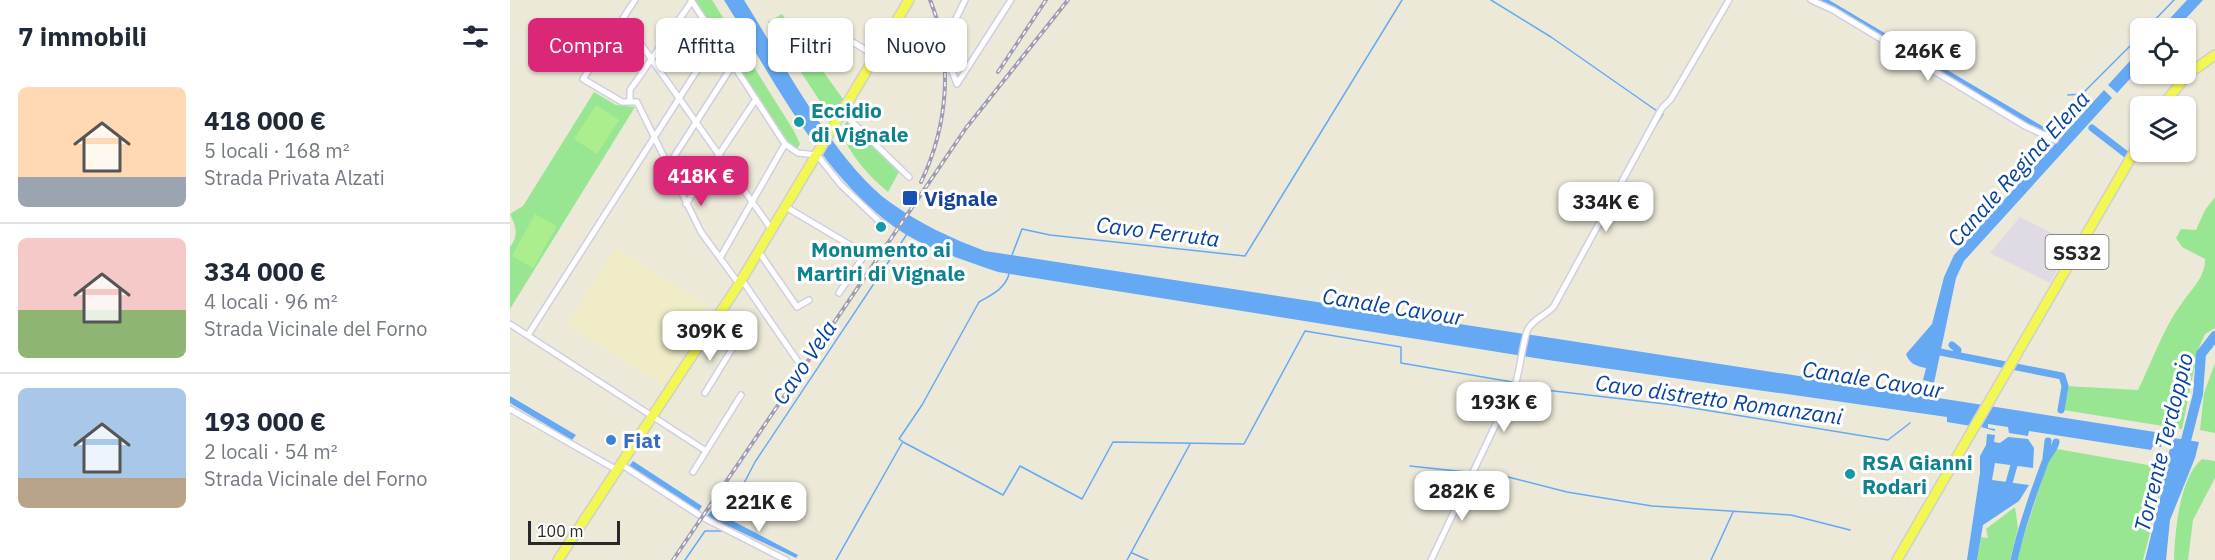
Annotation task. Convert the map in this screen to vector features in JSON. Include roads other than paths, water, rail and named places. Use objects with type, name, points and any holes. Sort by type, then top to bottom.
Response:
[{"type":"main road","points":[[898,18],[909,0]]},
{"type":"main road","points":[[2169,96],[2181,80],[2215,55]]},
{"type":"main road","points":[[558,560],[623,464],[759,252],[866,72]]},
{"type":"main road","name":"SS32","points":[[1898,560],[2130,159]]},
{"type":"street","points":[[623,18],[635,0]]},
{"type":"street","points":[[965,0],[950,31],[952,71],[957,84],[1011,0]]},
{"type":"street","points":[[1431,560],[1515,384],[1523,360],[1527,330],[1536,320],[1547,315],[1554,306],[1659,112],[1671,99],[1730,0]]},
{"type":"street","points":[[1811,0],[1833,10],[2025,126],[2055,140]]},
{"type":"street","points":[[630,102],[630,90],[691,1],[703,18]]},
{"type":"street","points":[[644,49],[772,230]]},
{"type":"street","points":[[588,72],[583,79],[622,102],[637,102],[701,232],[797,360]]},
{"type":"street","points":[[528,335],[695,72]]},
{"type":"street","points":[[668,166],[694,120],[728,72]]},
{"type":"street","points":[[740,72],[785,144],[798,153],[818,154],[841,185],[880,222]]},
{"type":"street","points":[[686,204],[756,99]]},
{"type":"street","points":[[842,112],[909,177]]},
{"type":"street","points":[[720,258],[785,144]]},
{"type":"street","points":[[786,207],[865,254],[838,293]]},
{"type":"street","points":[[759,252],[797,307],[809,300]]},
{"type":"street","points":[[510,324],[706,451]]},
{"type":"street","points":[[705,393],[732,349],[707,333]]},
{"type":"street","points":[[693,472],[741,395]]},
{"type":"street","points":[[510,410],[623,464],[700,516],[786,560]]},
{"type":"water","points":[[724,0],[744,0],[755,18],[735,18]]},
{"type":"water","points":[[2187,0],[2203,0],[2186,18],[2170,18]]},
{"type":"water","points":[[756,20],[768,40],[768,72],[787,72],[830,137],[870,185],[913,218],[985,251],[1896,391],[1899,381],[1906,383],[1905,393],[1921,396],[1923,386],[1933,388],[1932,397],[2155,432],[2154,435],[2163,437],[2161,447],[2153,446],[2151,450],[2029,431],[2028,436],[2009,433],[2008,427],[1988,424],[1988,428],[1995,429],[1995,431],[1981,427],[1983,423],[1974,421],[1971,426],[1947,422],[1947,417],[1548,360],[998,272],[939,251],[916,240],[877,213],[850,188],[826,159],[782,95],[756,52]]},
{"type":"water","points":[[2130,61],[2130,79],[2117,93],[2108,85]]},
{"type":"water","points":[[2104,90],[2112,98],[1964,261],[1956,278],[1934,383],[1923,380],[1926,368],[1913,364],[1906,354],[1932,324],[1944,277],[1954,255]]},
{"type":"water","points":[[510,396],[576,435],[572,440],[510,403]]},
{"type":"water","points":[[1987,434],[1995,435],[1994,442],[2000,443],[2008,437],[2028,439],[2034,448],[2033,468],[1995,463],[1992,480],[2029,485],[2019,501],[1983,525],[1977,560],[1967,560],[1980,473],[1980,456],[1986,445]]},
{"type":"water","points":[[2174,438],[2199,442],[2195,458],[2170,520],[2166,560],[2145,560],[2164,482],[2163,469]]},
{"type":"water","points":[[633,461],[702,506],[699,511],[629,466]]},
{"type":"water","points":[[712,510],[798,555],[796,558],[707,516]]},
{"type":"waterway","name":"Cavo Ferruta","points":[[1012,255],[1022,229],[1050,235],[1245,256],[1402,0]]},
{"type":"waterway","points":[[1491,0],[1551,37],[1657,111]]},
{"type":"waterway","name":"Canale Regina Elena","points":[[1822,0],[2042,130],[2050,132],[2072,111]]},
{"type":"waterway","points":[[2157,18],[2174,0]]},
{"type":"waterway","name":"Canale Regina Elena","points":[[2068,95],[2082,94],[2130,46]]},
{"type":"waterway","points":[[1648,138],[1663,114],[1661,113]]},
{"type":"waterway","points":[[2092,128],[2127,155]]},
{"type":"waterway","name":"Cavo Vela","points":[[727,516],[755,462],[907,234]]},
{"type":"waterway","name":"Cavo Ferruta","points":[[902,441],[899,439],[922,405],[979,302],[1001,288],[1009,274]]},
{"type":"waterway","name":"Cavo distretto Romanzani","points":[[903,442],[1003,495],[1020,466],[1082,499],[1113,442],[1244,444],[1305,331],[1401,347],[1401,363],[1512,382],[1519,387],[1511,399]]},
{"type":"waterway","name":"Torrente Terdoppio","points":[[2183,452],[2198,394],[2201,354],[2215,336]]},
{"type":"waterway","points":[[1952,345],[1958,350],[1957,355]]},
{"type":"waterway","points":[[1935,351],[2062,376],[2065,386],[2061,410]]},
{"type":"waterway","name":"Cavo distretto Romanzani","points":[[1519,387],[1674,405],[1888,440],[1910,423]]},
{"type":"waterway","points":[[2046,458],[2048,441]]},
{"type":"waterway","points":[[2014,560],[2036,486],[2046,459],[2056,442]]},
{"type":"waterway","name":"Cavo distretto Romanzani","points":[[836,560],[902,443]]},
{"type":"waterway","name":"Cavo distretto Romanzani","points":[[1127,560],[1190,444]]},
{"type":"waterway","points":[[2007,490],[2016,458]]},
{"type":"waterway","name":"Cavo distretto Romanzani","points":[[1410,466],[1504,476],[1567,492],[1652,506],[1791,515],[1850,530]]},
{"type":"waterway","name":"Cavo distretto Romanzani","points":[[1711,560],[1733,512]]},
{"type":"waterway","name":"Cavo Vela","points":[[685,560],[705,531],[722,531]]},
{"type":"waterway","name":"Cavo distretto Romanzani","points":[[1132,553],[1148,560]]},
{"type":"railway","points":[[921,182],[937,138],[945,92],[943,45],[930,0]]},
{"type":"railway","points":[[998,72],[1046,0]]},
{"type":"railway","points":[[673,560],[966,128],[1068,0]]},
{"type":"place","name":"Eccidio di Vignale","points":[[799,122]]},
{"type":"place","name":"Vignale","points":[[910,198]]},
{"type":"place","name":"Monumento ai Martiri di Vignale","points":[[881,227]]},
{"type":"place","name":"Fiat","points":[[611,440]]},
{"type":"place","name":"RSA Gianni Rodari","points":[[1850,474]]},
{"type":"water label","name":"Canale Cavour","points":[[1393,306]]},
{"type":"water label","name":"Canale Cavour","points":[[1873,379]]}]
